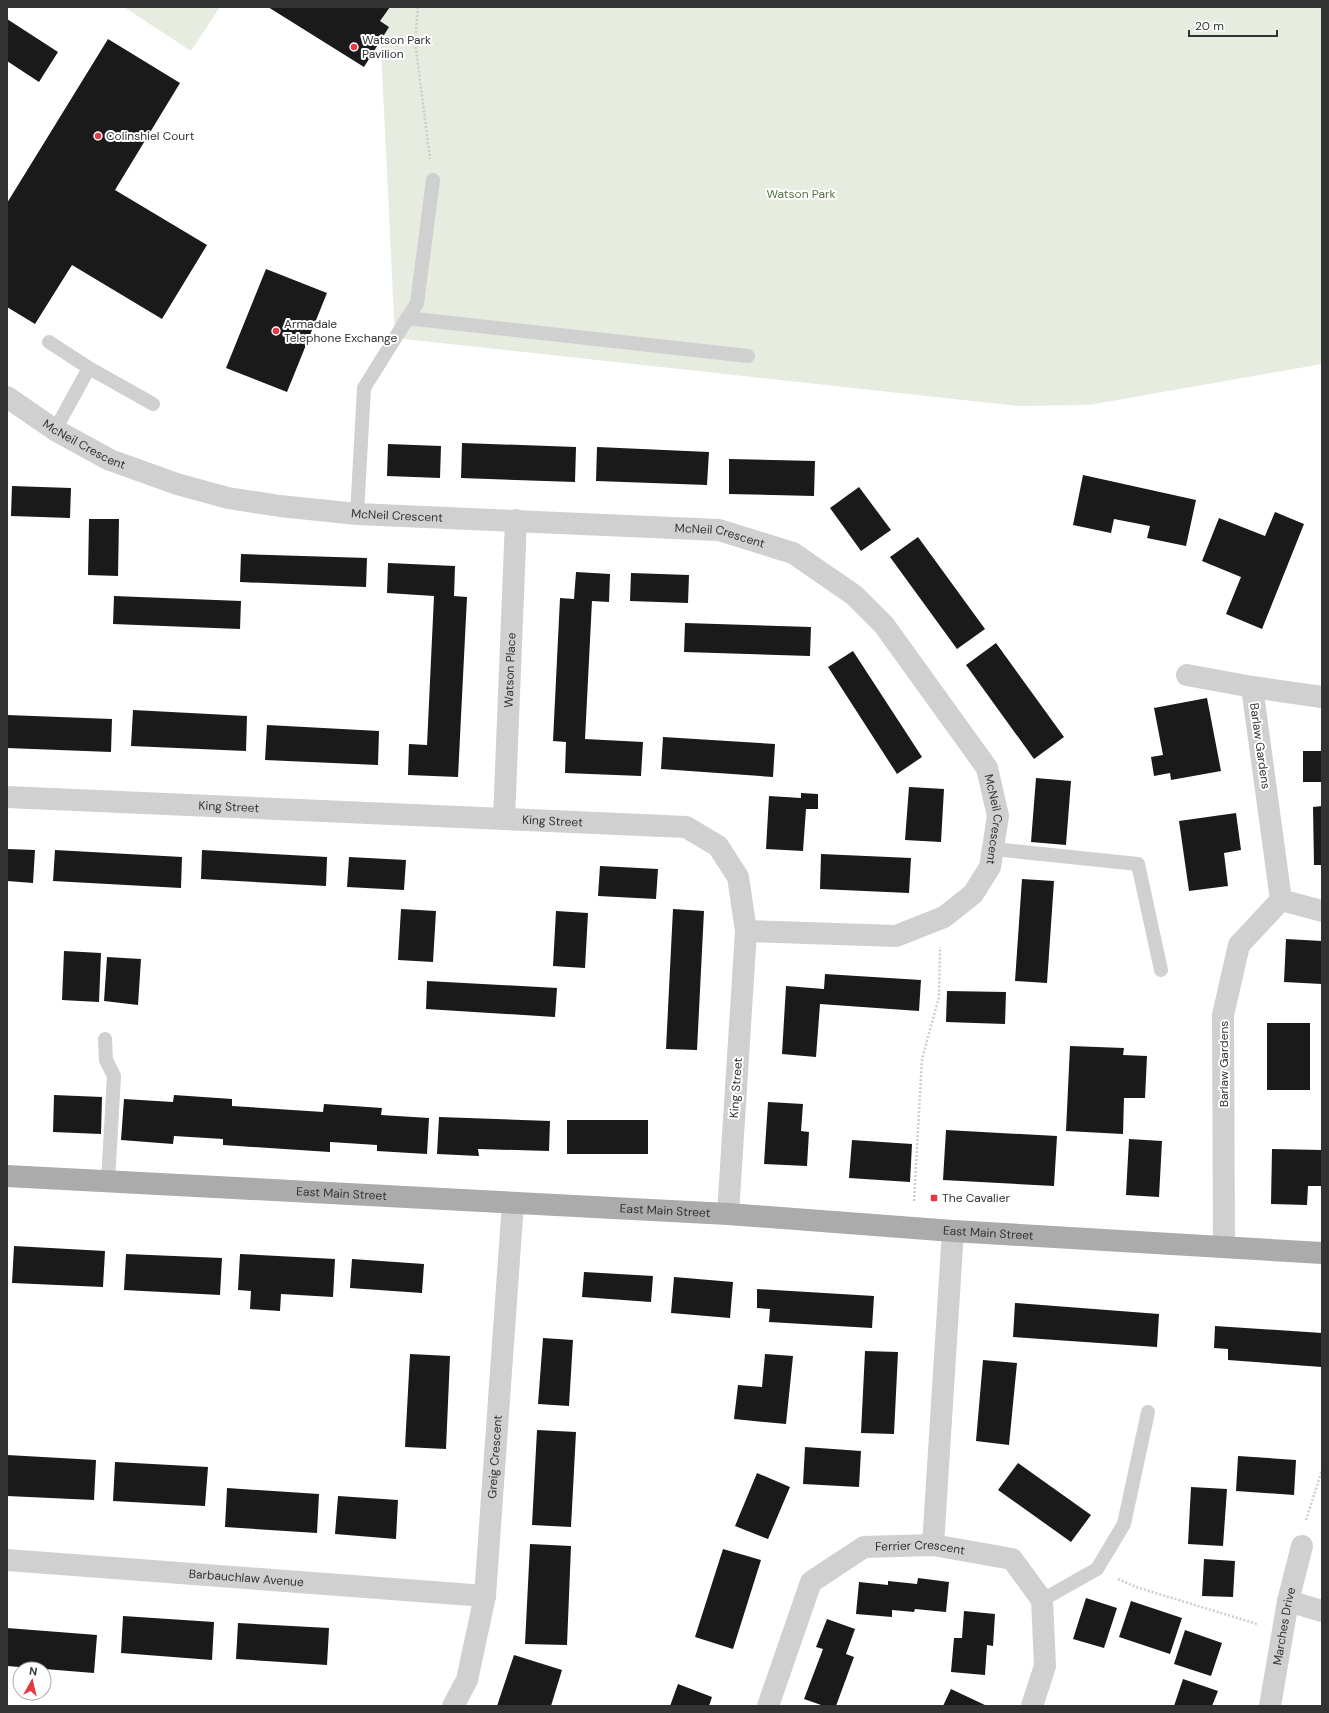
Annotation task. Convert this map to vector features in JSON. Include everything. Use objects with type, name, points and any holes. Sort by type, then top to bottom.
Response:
[{"type":"main road","name":"East Main Street","points":[[7,1176],[728,1214],[953,1231],[1322,1253]]},
{"type":"street","name":"McNeil Crescent","points":[[7,397],[55,430],[110,460],[177,484],[220,496],[280,506],[357,514],[719,530],[793,554],[854,595],[884,625],[987,768],[998,816],[990,867],[973,894],[940,918],[896,936],[746,931]]},
{"type":"street","name":"Watson Place","points":[[504,819],[516,520]]},
{"type":"street","name":"Barlaw Gardens","points":[[1187,675],[1252,687],[1322,696]]},
{"type":"street","name":"Barlaw Gardens","points":[[1224,1246],[1223,1015],[1239,945],[1281,900],[1252,687]]},
{"type":"street","name":"King Street","points":[[7,797],[686,826],[718,846],[738,877],[746,931],[728,1214]]},
{"type":"street","points":[[1281,900],[1322,911]]},
{"type":"street","name":"Greig Crescent","points":[[453,1706],[467,1680],[485,1596],[513,1203]]},
{"type":"street","points":[[933,1545],[953,1231]]},
{"type":"street","name":"Ferrier Crescent","points":[[768,1706],[811,1582],[864,1548],[933,1545],[1012,1559],[1042,1600]]},
{"type":"street","name":"Marches Drive","points":[[1270,1706],[1288,1601],[1302,1546]]},
{"type":"street","name":"Barbauchlaw Avenue","points":[[7,1560],[485,1596]]},
{"type":"street","points":[[1032,1706],[1045,1666],[1042,1600]]},
{"type":"street","points":[[1288,1601],[1322,1611]]},
{"type":"lane","points":[[357,514],[364,388],[417,303],[433,180]]},
{"type":"lane","points":[[407,318],[748,356]]},
{"type":"lane","points":[[49,342],[89,368],[153,404]]},
{"type":"lane","points":[[55,430],[89,368]]},
{"type":"lane","points":[[993,849],[1138,864],[1161,970]]},
{"type":"lane","points":[[104,1039],[106,1060],[114,1076],[108,1181]]},
{"type":"lane","points":[[1042,1600],[1098,1569],[1124,1524],[1148,1412]]},
{"type":"path","points":[[418,7],[415,41],[433,180]]},
{"type":"path","points":[[912,1228],[922,1059],[939,997],[940,918]]},
{"type":"path","points":[[1302,1546],[1306,1518],[1322,1470]]},
{"type":"path","points":[[1098,1569],[1136,1587],[1282,1632]]},
{"type":"green space","points":[[124,7],[220,7],[191,51]]},
{"type":"green space","name":"Watson Park","points":[[379,7],[1322,7],[1322,364],[1089,405],[1018,406],[395,338]]},
{"type":"building","name":"Watson Park Pavilion","points":[[268,7],[390,7],[380,21],[389,27],[364,67]]},
{"type":"building","points":[[7,19],[58,52],[39,82],[7,61]]},
{"type":"building","name":"Colinshiel Court","points":[[108,39],[180,83],[115,190],[207,245],[162,319],[72,265],[35,324],[7,307],[7,203]]},
{"type":"building","name":"Armadale Telephone Exchange","points":[[266,269],[327,293],[287,392],[226,368]]},
{"type":"building","points":[[462,443],[576,447],[575,482],[461,478]]},
{"type":"building","points":[[388,444],[441,446],[440,478],[387,476]]},
{"type":"building","points":[[597,447],[709,452],[707,485],[596,481]]},
{"type":"building","points":[[729,459],[815,461],[814,496],[729,494]]},
{"type":"building","points":[[1083,475],[1196,500],[1186,546],[1147,538],[1150,526],[1114,519],[1111,533],[1073,525]]},
{"type":"building","points":[[12,486],[71,488],[70,518],[11,516]]},
{"type":"building","points":[[859,487],[891,530],[861,551],[830,508]]},
{"type":"building","points":[[1275,512],[1304,524],[1262,629],[1226,614],[1241,577],[1202,561],[1219,518],[1265,536]]},
{"type":"building","points":[[89,519],[119,519],[118,576],[88,575]]},
{"type":"building","points":[[918,537],[985,629],[957,649],[890,557]]},
{"type":"building","points":[[241,554],[367,558],[366,587],[240,582]]},
{"type":"building","points":[[388,563],[455,566],[454,596],[467,597],[458,777],[408,775],[409,744],[427,745],[434,596],[387,593]]},
{"type":"building","points":[[576,572],[610,574],[609,602],[592,601],[585,739],[643,742],[641,776],[565,773],[566,742],[553,741],[560,598],[574,599]]},
{"type":"building","points":[[631,573],[689,575],[688,603],[630,601]]},
{"type":"building","points":[[114,596],[241,601],[240,629],[113,624]]},
{"type":"building","points":[[685,623],[811,627],[810,656],[684,652]]},
{"type":"building","points":[[996,643],[1064,737],[1034,759],[966,665]]},
{"type":"building","points":[[853,651],[922,757],[897,774],[828,667]]},
{"type":"building","points":[[1207,698],[1221,771],[1171,780],[1170,773],[1154,776],[1151,757],[1163,755],[1154,708]]},
{"type":"building","points":[[133,710],[247,716],[246,751],[131,746]]},
{"type":"building","points":[[7,715],[112,719],[111,752],[7,748]]},
{"type":"building","points":[[267,725],[379,731],[378,765],[265,760]]},
{"type":"building","points":[[663,737],[775,744],[773,777],[661,769]]},
{"type":"building","points":[[1303,751],[1322,751],[1322,782],[1303,782]]},
{"type":"building","points":[[1036,778],[1071,781],[1066,845],[1031,842]]},
{"type":"building","points":[[909,787],[944,789],[941,842],[905,840]]},
{"type":"building","points":[[801,793],[818,794],[818,809],[806,809],[803,851],[766,849],[769,796],[801,798]]},
{"type":"building","points":[[1322,806],[1322,865],[1314,865],[1313,807]]},
{"type":"building","points":[[1236,813],[1241,850],[1224,853],[1228,886],[1189,891],[1179,821]]},
{"type":"building","points":[[7,849],[35,850],[33,883],[7,881]]},
{"type":"building","points":[[55,850],[182,857],[181,888],[53,881]]},
{"type":"building","points":[[202,850],[327,857],[326,886],[201,879]]},
{"type":"building","points":[[821,854],[911,858],[909,893],[820,889]]},
{"type":"building","points":[[349,857],[406,860],[404,890],[347,887]]},
{"type":"building","points":[[600,866],[658,869],[656,899],[598,896]]},
{"type":"building","points":[[1022,879],[1054,881],[1047,983],[1015,981]]},
{"type":"building","points":[[401,909],[436,911],[433,962],[398,960]]},
{"type":"building","points":[[673,909],[704,911],[697,1050],[666,1049]]},
{"type":"building","points":[[556,911],[588,913],[585,968],[553,966]]},
{"type":"building","points":[[1286,939],[1322,941],[1322,984],[1284,982]]},
{"type":"building","points":[[64,951],[101,953],[99,1002],[62,1000]]},
{"type":"building","points":[[107,957],[141,959],[138,1005],[104,1001]]},
{"type":"building","points":[[825,974],[921,980],[919,1011],[820,1004],[816,1057],[782,1054],[786,986],[824,989]]},
{"type":"building","points":[[427,981],[557,988],[555,1017],[426,1009]]},
{"type":"building","points":[[947,991],[1006,992],[1005,1024],[946,1022]]},
{"type":"building","points":[[1267,1023],[1310,1023],[1310,1090],[1267,1090]]},
{"type":"building","points":[[1070,1046],[1124,1048],[1123,1055],[1147,1056],[1145,1098],[1124,1098],[1123,1134],[1066,1131]]},
{"type":"building","points":[[54,1095],[102,1097],[101,1134],[53,1132]]},
{"type":"building","points":[[174,1095],[232,1099],[232,1106],[323,1112],[324,1104],[382,1108],[381,1115],[429,1118],[427,1154],[377,1151],[377,1145],[330,1142],[330,1152],[223,1145],[223,1139],[174,1136],[173,1144],[121,1140],[124,1099],[173,1102]]},
{"type":"building","points":[[768,1102],[803,1104],[801,1131],[809,1132],[807,1166],[764,1164]]},
{"type":"building","points":[[439,1117],[550,1121],[549,1151],[478,1149],[479,1156],[437,1154]]},
{"type":"building","points":[[567,1120],[648,1120],[648,1154],[567,1154]]},
{"type":"building","points":[[946,1130],[1057,1136],[1054,1186],[943,1180]]},
{"type":"building","points":[[1129,1139],[1162,1141],[1159,1197],[1126,1195]]},
{"type":"building","points":[[852,1140],[912,1144],[910,1182],[849,1178]]},
{"type":"building","points":[[1272,1149],[1322,1150],[1322,1186],[1308,1186],[1307,1205],[1271,1204]]},
{"type":"building","points":[[14,1246],[105,1251],[103,1287],[12,1283]]},
{"type":"building","points":[[126,1254],[222,1258],[220,1295],[124,1290]]},
{"type":"building","points":[[240,1254],[335,1259],[333,1297],[281,1294],[280,1311],[250,1309],[251,1291],[238,1290]]},
{"type":"building","points":[[352,1259],[424,1264],[422,1293],[350,1288]]},
{"type":"building","points":[[584,1272],[653,1276],[651,1302],[582,1297]]},
{"type":"building","points":[[674,1277],[733,1282],[730,1318],[671,1313]]},
{"type":"building","points":[[757,1289],[874,1296],[872,1328],[769,1322],[770,1309],[757,1308]]},
{"type":"building","points":[[1015,1303],[1159,1314],[1157,1347],[1013,1337]]},
{"type":"building","points":[[1215,1326],[1322,1333],[1322,1367],[1228,1360],[1228,1349],[1214,1348]]},
{"type":"building","points":[[543,1338],[573,1340],[569,1406],[538,1404]]},
{"type":"building","points":[[865,1351],[898,1352],[894,1434],[861,1433]]},
{"type":"building","points":[[410,1354],[450,1356],[446,1449],[405,1447]]},
{"type":"building","points":[[765,1354],[793,1356],[786,1424],[734,1419],[738,1385],[762,1387]]},
{"type":"building","points":[[983,1360],[1017,1363],[1009,1445],[976,1441]]},
{"type":"building","points":[[537,1430],[576,1432],[571,1527],[532,1525]]},
{"type":"building","points":[[805,1447],[861,1451],[859,1487],[803,1484]]},
{"type":"building","points":[[7,1455],[96,1460],[94,1500],[7,1496]]},
{"type":"building","points":[[1238,1456],[1296,1460],[1294,1495],[1236,1491]]},
{"type":"building","points":[[115,1462],[208,1467],[205,1506],[113,1501]]},
{"type":"building","points":[[1018,1463],[1091,1515],[1071,1542],[998,1490]]},
{"type":"building","points":[[757,1473],[790,1487],[768,1539],[735,1526]]},
{"type":"building","points":[[1191,1487],[1227,1489],[1223,1546],[1188,1544]]},
{"type":"building","points":[[227,1488],[319,1494],[317,1533],[225,1527]]},
{"type":"building","points":[[338,1496],[398,1500],[396,1539],[335,1534]]},
{"type":"building","points":[[530,1544],[571,1546],[567,1645],[525,1644]]},
{"type":"building","points":[[723,1549],[761,1560],[733,1649],[695,1637]]},
{"type":"building","points":[[1204,1559],[1235,1561],[1233,1597],[1202,1596]]},
{"type":"building","points":[[918,1578],[949,1582],[946,1612],[915,1609],[914,1612],[892,1610],[892,1617],[856,1614],[859,1582],[888,1585],[888,1581],[917,1584]]},
{"type":"building","points":[[1086,1598],[1117,1608],[1104,1648],[1073,1639]]},
{"type":"building","points":[[1131,1601],[1182,1618],[1170,1654],[1119,1637]]},
{"type":"building","points":[[964,1611],[995,1614],[993,1646],[987,1645],[985,1675],[951,1672],[954,1638],[962,1638]]},
{"type":"building","points":[[123,1616],[214,1622],[212,1660],[121,1653]]},
{"type":"building","points":[[827,1619],[855,1629],[846,1654],[854,1657],[836,1706],[824,1706],[804,1699],[823,1649],[816,1647]]},
{"type":"building","points":[[238,1623],[329,1628],[327,1665],[236,1659]]},
{"type":"building","points":[[7,1628],[97,1635],[94,1673],[52,1670],[52,1661],[12,1661],[12,1666],[7,1666]]},
{"type":"building","points":[[1185,1630],[1222,1643],[1211,1676],[1174,1664]]},
{"type":"building","points":[[514,1655],[562,1670],[551,1706],[497,1706]]},
{"type":"building","points":[[1183,1679],[1218,1691],[1212,1706],[1174,1706]]},
{"type":"building","points":[[678,1684],[712,1697],[709,1706],[670,1706]]},
{"type":"building","points":[[951,1689],[987,1706],[943,1706]]},
{"type":"place","name":"Watson Park Pavilion","points":[[354,47]]},
{"type":"place","name":"Colinshiel Court","points":[[98,136]]},
{"type":"place","name":"Armadale Telephone Exchange","points":[[276,331]]},
{"type":"place","name":"The Cavalier","points":[[934,1198]]}]
